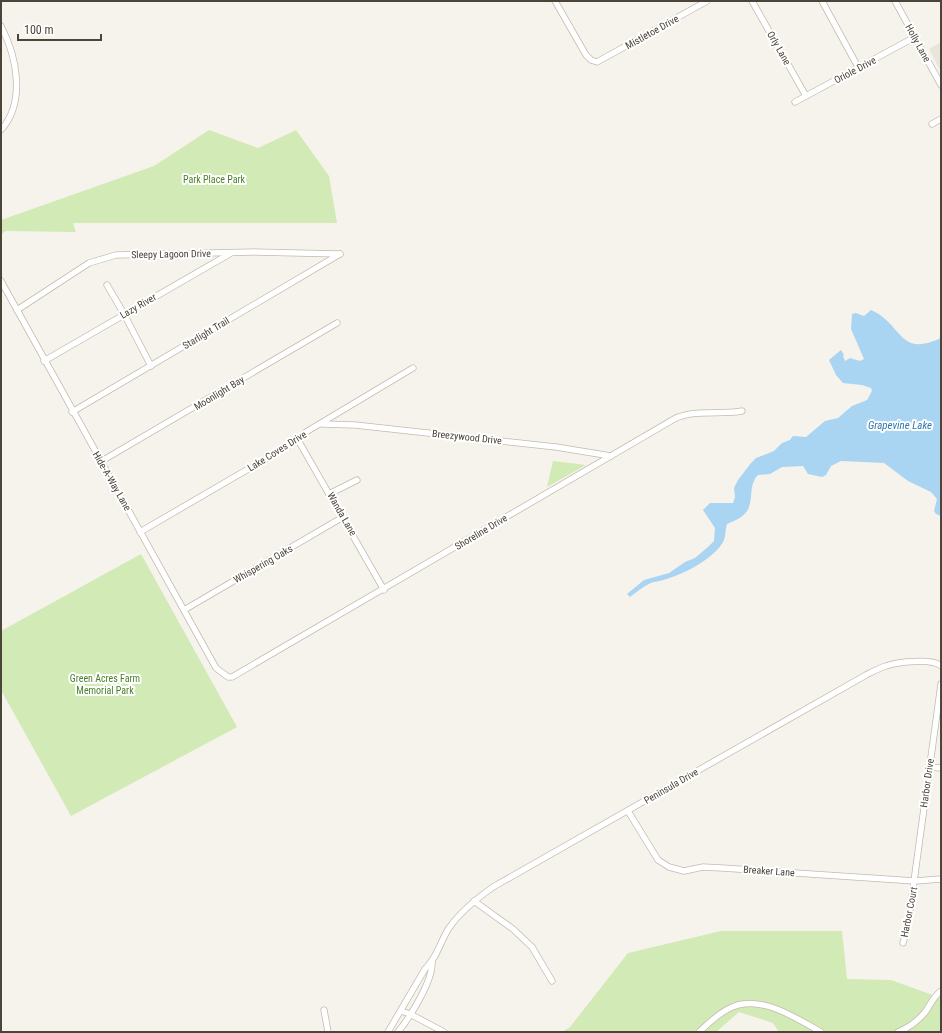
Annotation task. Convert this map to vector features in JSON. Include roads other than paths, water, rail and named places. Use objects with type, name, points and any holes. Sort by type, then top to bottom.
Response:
[{"type":"street","name":"Mistletoe Drive","points":[[555,1],[586,56],[597,62],[707,1]]},
{"type":"street","name":"Orly Lane","points":[[752,1],[806,96]]},
{"type":"street","points":[[822,1],[858,68]]},
{"type":"street","name":"Holly Lane","points":[[895,1],[941,85]]},
{"type":"street","points":[[1,26],[13,62],[18,89],[13,110],[1,130]]},
{"type":"street","name":"Oriole Drive","points":[[795,102],[915,37]]},
{"type":"street","points":[[932,124],[941,119]]},
{"type":"street","name":"Sleepy Lagoon Drive","points":[[17,310],[89,263],[110,256],[152,253],[340,254]]},
{"type":"street","name":"Lazy River","points":[[44,361],[232,253]]},
{"type":"street","name":"Starlight Trail","points":[[72,412],[340,254]]},
{"type":"street","name":"Hide-A-Way Lane","points":[[1,281],[72,412],[217,670],[228,677]]},
{"type":"street","points":[[107,285],[151,366]]},
{"type":"street","name":"Moonlight Bay","points":[[100,462],[337,323]]},
{"type":"street","name":"Lake Coves Drive","points":[[140,532],[298,440],[306,432],[413,368]]},
{"type":"street","name":"Shoreline Drive","points":[[228,677],[384,590],[681,415],[742,411]]},
{"type":"street","name":"Breezywood Drive","points":[[321,424],[355,425],[556,447],[611,456]]},
{"type":"street","name":"Wanda Lane","points":[[298,440],[384,590]]},
{"type":"street","points":[[330,494],[357,480]]},
{"type":"street","name":"Whispering Oaks","points":[[184,610],[343,517]]},
{"type":"street","name":"Peninsula Drive","points":[[388,1032],[425,969],[432,962],[449,928],[474,900],[514,875],[885,666],[914,662],[932,662],[941,666]]},
{"type":"street","name":"Harbor Drive","points":[[915,881],[941,684]]},
{"type":"street","points":[[929,767],[941,768]]},
{"type":"street","name":"Breaker Lane","points":[[628,811],[658,860],[676,869],[684,871],[703,867],[915,881],[941,879]]},
{"type":"street","name":"Harbor Court","points":[[903,943],[908,925],[915,881]]},
{"type":"street","points":[[474,900],[513,929],[532,947],[552,981]]},
{"type":"street","name":"Peninsula Drive","points":[[398,1032],[430,978],[432,962]]},
{"type":"street","points":[[898,1032],[911,1025],[925,1012],[935,995],[941,991]]},
{"type":"street","points":[[699,1032],[729,1009],[743,1004],[780,1010],[821,1032]]},
{"type":"street","points":[[324,1010],[328,1032]]},
{"type":"street","points":[[401,1011],[410,1014],[444,1032]]},
{"type":"water","name":"Grapevine Lake","points":[[871,310],[881,316],[908,342],[916,344],[927,343],[941,338],[941,516],[936,514],[934,511],[937,499],[931,492],[908,481],[884,463],[841,461],[831,466],[826,475],[822,477],[808,474],[803,466],[782,467],[770,474],[758,475],[754,480],[749,508],[741,517],[727,524],[724,540],[712,555],[683,573],[648,584],[630,597],[627,594],[644,580],[669,573],[685,562],[695,558],[714,541],[715,528],[703,510],[710,503],[733,503],[735,497],[734,488],[738,480],[756,458],[774,451],[782,443],[790,440],[793,436],[806,437],[825,421],[838,418],[852,406],[867,400],[872,391],[871,388],[862,385],[843,383],[836,375],[829,360],[841,350],[845,361],[850,358],[860,361],[864,359],[851,329],[852,314],[856,313],[864,316]]},
{"type":"park label","name":"Park Place Park","points":[[214,179]]},
{"type":"park label","name":"Green Acres Farm Memorial Park","points":[[105,684]]}]
